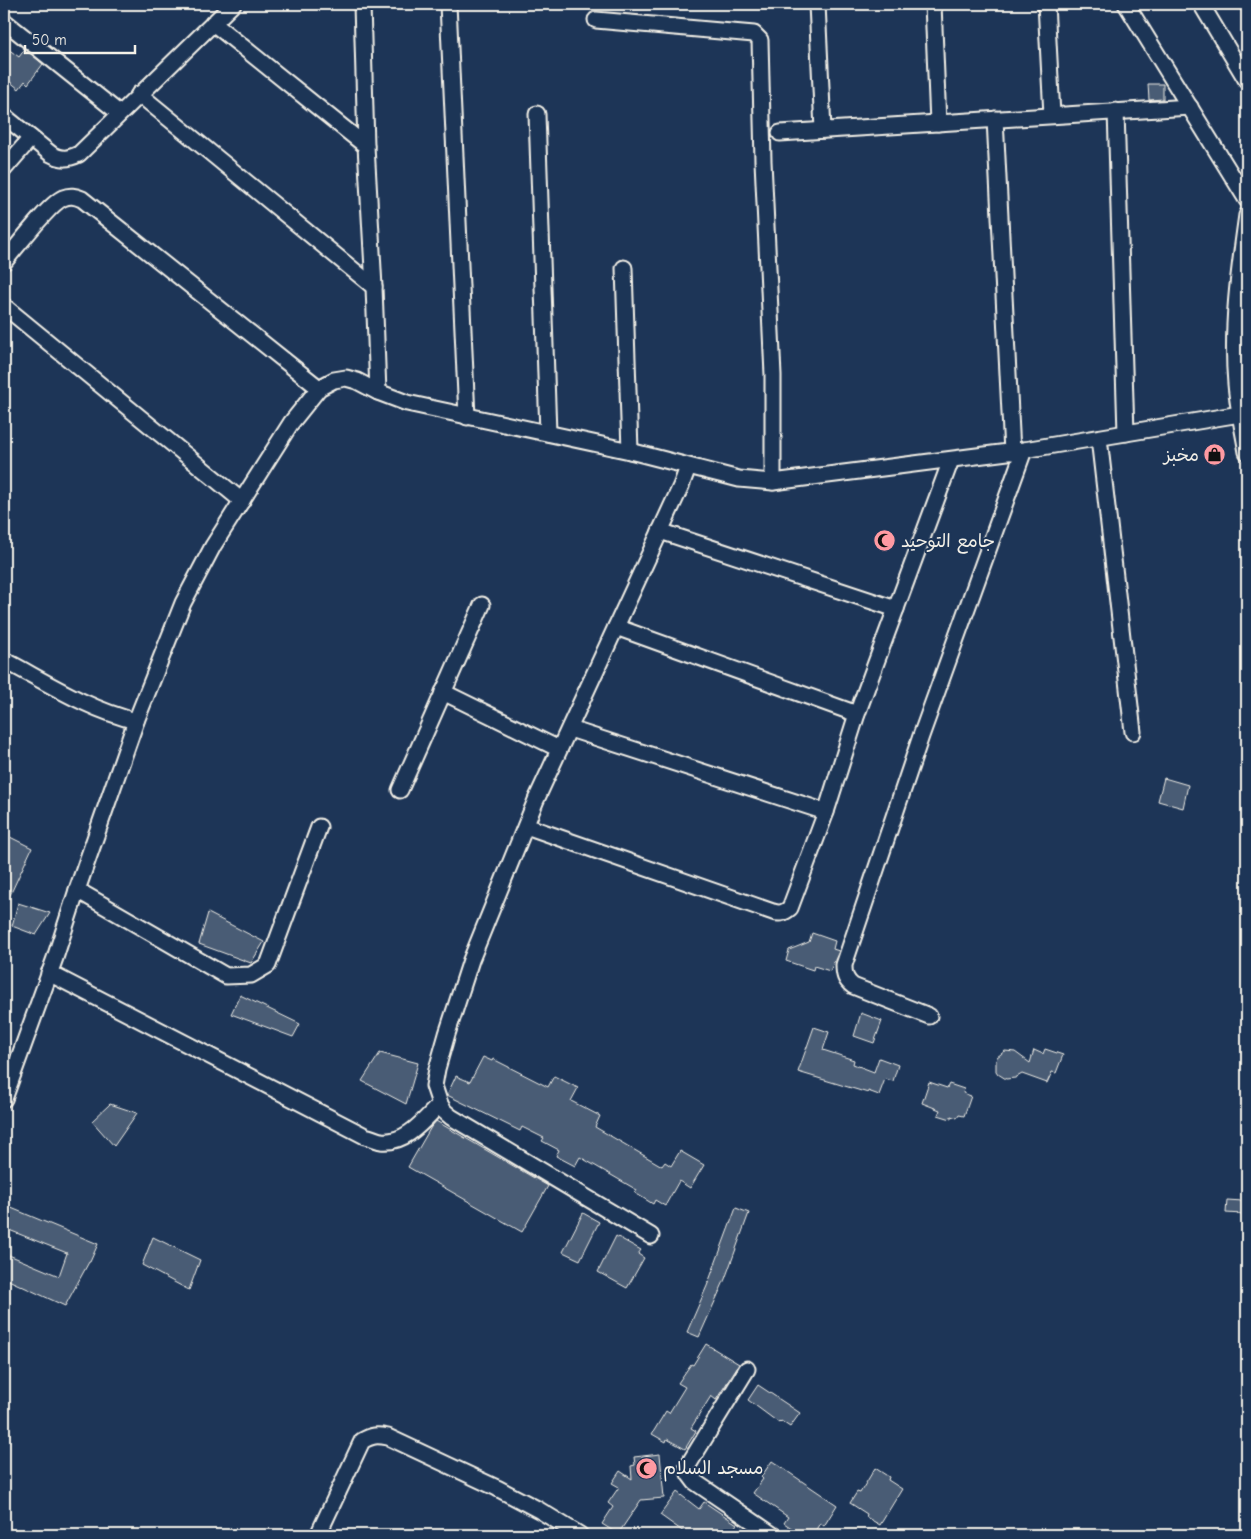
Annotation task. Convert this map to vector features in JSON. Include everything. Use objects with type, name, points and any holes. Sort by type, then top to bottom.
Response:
[{"type":"street","points":[[4,116],[59,158],[71,158],[79,154],[138,94],[233,4]]},
{"type":"street","points":[[362,4],[366,146],[378,392]]},
{"type":"street","points":[[448,4],[467,417]]},
{"type":"street","points":[[817,4],[823,130]]},
{"type":"street","points":[[933,4],[938,123]]},
{"type":"street","points":[[1046,4],[1052,115]]},
{"type":"street","points":[[1126,4],[1247,200]]},
{"type":"street","points":[[1201,4],[1247,81]]},
{"type":"street","points":[[596,20],[754,34],[760,40],[763,161],[773,375],[773,482]]},
{"type":"street","points":[[4,21],[119,113]]},
{"type":"street","points":[[213,23],[366,146]]},
{"type":"street","points":[[138,94],[374,287]]},
{"type":"street","points":[[780,132],[1190,106]]},
{"type":"street","points":[[1116,111],[1126,433]]},
{"type":"street","points":[[536,114],[548,433]]},
{"type":"street","points":[[930,1016],[853,986],[848,983],[844,975],[844,965],[1018,451],[995,119]]},
{"type":"street","points":[[4,169],[31,138]]},
{"type":"street","points":[[4,262],[56,202],[69,196],[75,196],[82,199],[319,388]]},
{"type":"street","points":[[1247,215],[1234,334],[1236,383],[1247,452]]},
{"type":"street","points":[[624,268],[630,451]]},
{"type":"street","points":[[4,306],[242,501]]},
{"type":"street","points":[[4,1099],[136,721],[183,603],[213,546],[291,423],[319,388],[334,380],[346,378],[407,403],[630,451],[739,479],[773,482],[1018,451],[1240,414]]},
{"type":"street","points":[[1099,438],[1133,732]]},
{"type":"street","points":[[526,826],[779,914],[790,908],[826,812],[857,714],[951,460]]},
{"type":"street","points":[[651,1236],[451,1117],[440,1104],[434,1086],[437,1069],[460,994],[526,826],[559,749],[570,729],[688,467]]},
{"type":"street","points":[[660,531],[896,609]]},
{"type":"street","points":[[400,790],[482,605]]},
{"type":"street","points":[[616,627],[857,714]]},
{"type":"street","points":[[4,660],[88,704],[118,717],[136,721]]},
{"type":"street","points":[[443,692],[559,749]]},
{"type":"street","points":[[570,729],[826,812]]},
{"type":"street","points":[[76,890],[226,976],[252,975],[268,966],[319,827]]},
{"type":"street","points":[[49,973],[365,1136],[381,1140],[393,1140],[402,1137],[415,1129],[440,1104]]},
{"type":"street","points":[[747,1369],[687,1468],[691,1478],[773,1535]]},
{"type":"street","points":[[318,1535],[362,1441],[370,1436],[378,1435],[388,1437],[497,1488],[580,1535]]},
{"type":"building","points":[[4,46],[19,57],[25,49],[43,64],[28,84],[25,81],[19,89],[4,77]]},
{"type":"building","points":[[1148,84],[1163,84],[1163,99],[1149,100]]},
{"type":"building","points":[[1164,778],[1188,785],[1183,808],[1158,801]]},
{"type":"building","points":[[4,834],[32,848],[4,908]]},
{"type":"building","points":[[18,903],[50,913],[36,935],[12,926]]},
{"type":"building","points":[[208,913],[264,942],[251,963],[199,944]]},
{"type":"building","points":[[812,933],[835,941],[833,949],[839,951],[830,971],[814,966],[813,970],[786,961],[789,950],[809,942]]},
{"type":"building","points":[[240,995],[300,1024],[293,1037],[231,1014]]},
{"type":"building","points":[[861,1013],[882,1021],[874,1043],[854,1036]]},
{"type":"building","points":[[814,1027],[829,1032],[823,1050],[854,1060],[853,1064],[874,1072],[879,1058],[898,1065],[893,1081],[885,1079],[879,1095],[798,1072]]},
{"type":"building","points":[[1045,1049],[1063,1055],[1056,1073],[1052,1072],[1047,1083],[1022,1074],[1015,1078],[1006,1079],[996,1071],[997,1057],[1005,1051],[1015,1052],[1030,1063],[1034,1050],[1043,1054]]},
{"type":"building","points":[[380,1053],[418,1063],[406,1104],[362,1081]]},
{"type":"building","points":[[483,1057],[492,1061],[493,1059],[548,1087],[554,1076],[578,1088],[571,1101],[600,1116],[595,1127],[662,1166],[665,1162],[671,1166],[680,1151],[704,1165],[690,1188],[679,1181],[665,1206],[655,1200],[653,1204],[635,1193],[637,1190],[580,1157],[575,1166],[556,1156],[559,1150],[542,1141],[544,1138],[522,1127],[520,1131],[447,1095],[456,1076],[470,1082]]},
{"type":"building","points":[[929,1082],[947,1088],[949,1084],[964,1089],[963,1093],[971,1096],[964,1116],[959,1115],[957,1118],[951,1116],[951,1119],[938,1115],[940,1110],[922,1103]]},
{"type":"building","points":[[110,1104],[137,1113],[114,1146],[92,1121]]},
{"type":"building","points":[[436,1121],[548,1186],[522,1232],[408,1167]]},
{"type":"building","points":[[1227,1200],[1243,1201],[1242,1214],[1226,1213]]},
{"type":"building","points":[[4,1205],[98,1244],[65,1306],[4,1278],[4,1253],[59,1276],[67,1253],[4,1228]]},
{"type":"building","points":[[736,1208],[749,1213],[725,1279],[699,1337],[687,1332],[707,1286]]},
{"type":"building","points":[[583,1213],[599,1222],[580,1260],[563,1252]]},
{"type":"building","points":[[616,1236],[641,1250],[638,1254],[644,1258],[627,1288],[598,1272]]},
{"type":"building","points":[[153,1237],[200,1260],[189,1290],[142,1265]]},
{"type":"building","points":[[706,1344],[739,1364],[716,1400],[711,1396],[691,1428],[696,1431],[685,1449],[667,1439],[666,1442],[652,1434],[666,1411],[669,1413],[685,1387],[678,1383],[691,1364],[693,1365]]},
{"type":"building","points":[[758,1385],[800,1413],[790,1427],[781,1421],[779,1423],[748,1400]]},
{"type":"building","points":[[660,1454],[664,1498],[641,1500],[618,1534],[602,1524],[613,1507],[608,1503],[619,1487],[612,1483],[620,1471],[632,1479],[631,1466],[635,1465],[634,1457]]},
{"type":"building","points":[[772,1461],[837,1505],[824,1526],[820,1523],[814,1533],[809,1530],[805,1535],[802,1535],[784,1523],[788,1517],[753,1493]]},
{"type":"building","points":[[875,1468],[902,1489],[880,1525],[866,1517],[867,1514],[850,1503],[857,1492],[860,1493]]},
{"type":"building","points":[[677,1492],[699,1509],[704,1502],[737,1524],[729,1535],[688,1535],[660,1515]]},
{"type":"place","name":"مخبز","points":[[1215,455]]},
{"type":"place","name":"جامع التوحيد","points":[[885,541]]},
{"type":"place","name":"مسجد السلام","points":[[647,1468]]}]
